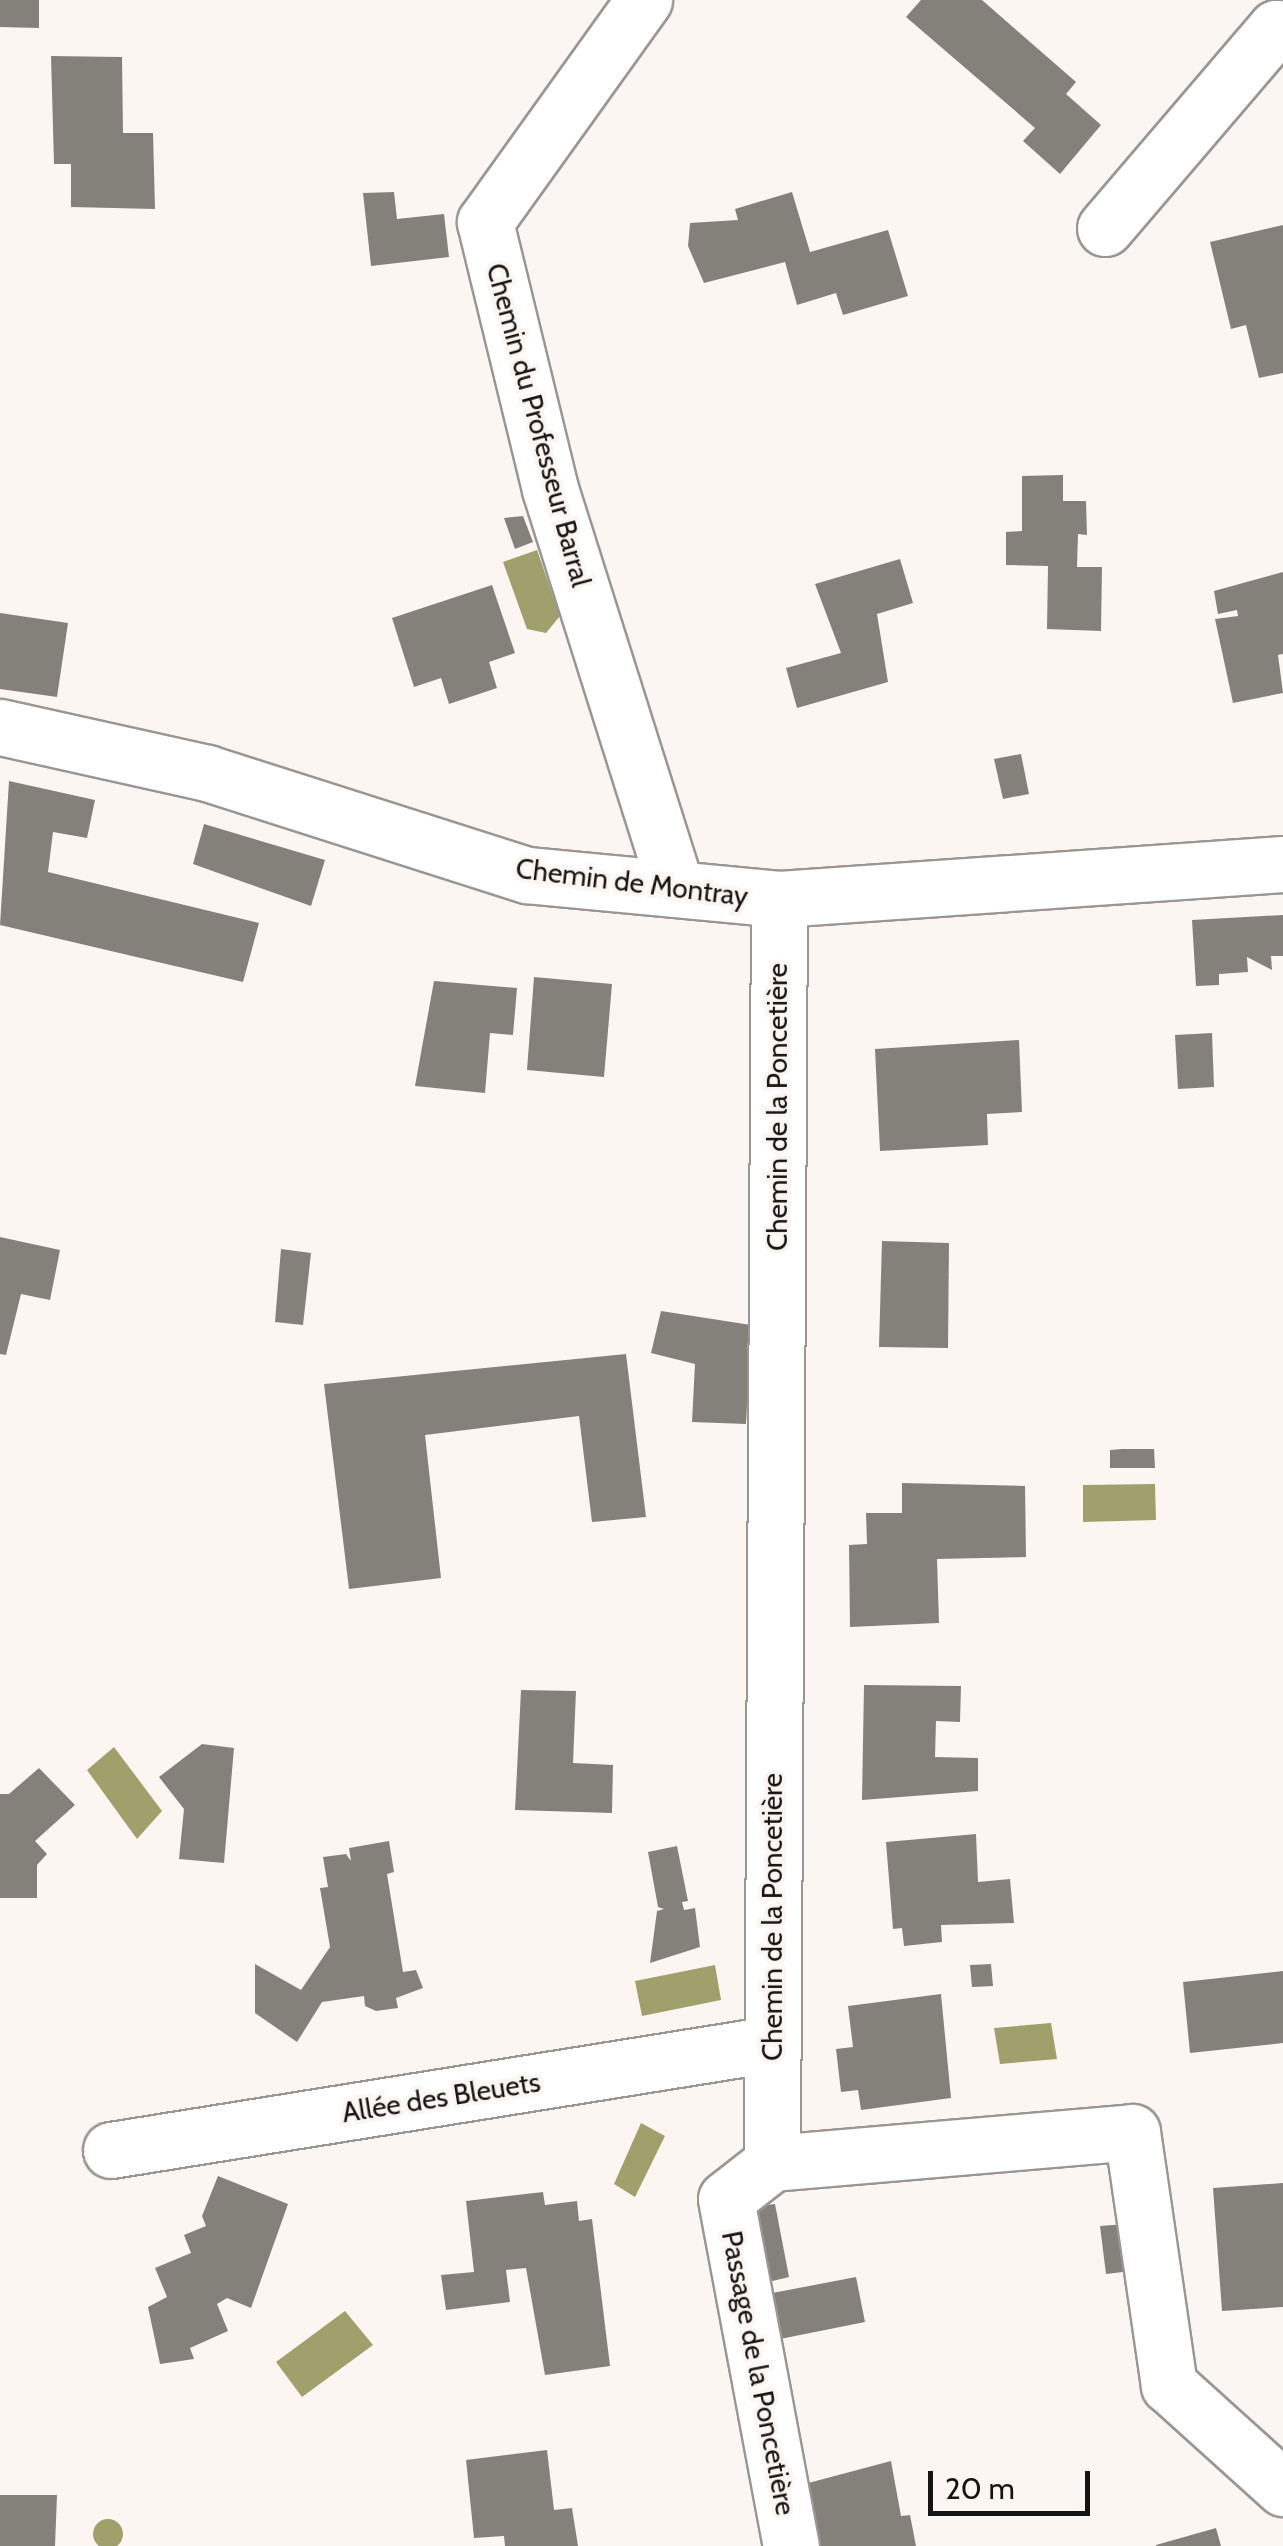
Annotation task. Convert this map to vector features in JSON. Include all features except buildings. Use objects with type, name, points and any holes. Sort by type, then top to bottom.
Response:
[{"type":"street","name":"Chemin du Professeur Barral","points":[[644,0],[485,222],[550,489],[676,888]]},
{"type":"street","points":[[1105,228],[1276,28],[1283,34]]},
{"type":"street","name":"Chemin de Montray","points":[[0,727],[207,773],[527,875],[778,899],[1283,864]]},
{"type":"street","name":"Chemin de la Poncetière","points":[[772,2163],[778,899]]},
{"type":"street","name":"Allée des Bleuets","points":[[112,2150],[771,2044]]},
{"type":"street","points":[[772,2163],[1132,2132],[1169,2385],[1283,2488]]},
{"type":"street","name":"Passage de la Poncetière","points":[[772,2163],[726,2199],[791,2546]]},
{"type":"shaded area","points":[[537,550],[560,616],[546,633],[527,629],[503,562]]},
{"type":"shaded area","points":[[1155,1484],[1156,1520],[1083,1522],[1083,1485]]},
{"type":"shaded area","points":[[114,1747],[162,1811],[137,1839],[87,1770]]},
{"type":"shaded area","points":[[715,1965],[721,2000],[642,2016],[635,1981]]},
{"type":"shaded area","points":[[1051,2023],[1057,2059],[1000,2064],[994,2028]]},
{"type":"shaded area","points":[[641,2123],[665,2136],[635,2197],[614,2184]]},
{"type":"shaded area","points":[[345,2311],[373,2345],[302,2397],[276,2362]]},
{"type":"shaded area","points":[[108,2519],[119,2523],[123,2534],[119,2545],[108,2549],[97,2545],[93,2534],[97,2523]]}]
